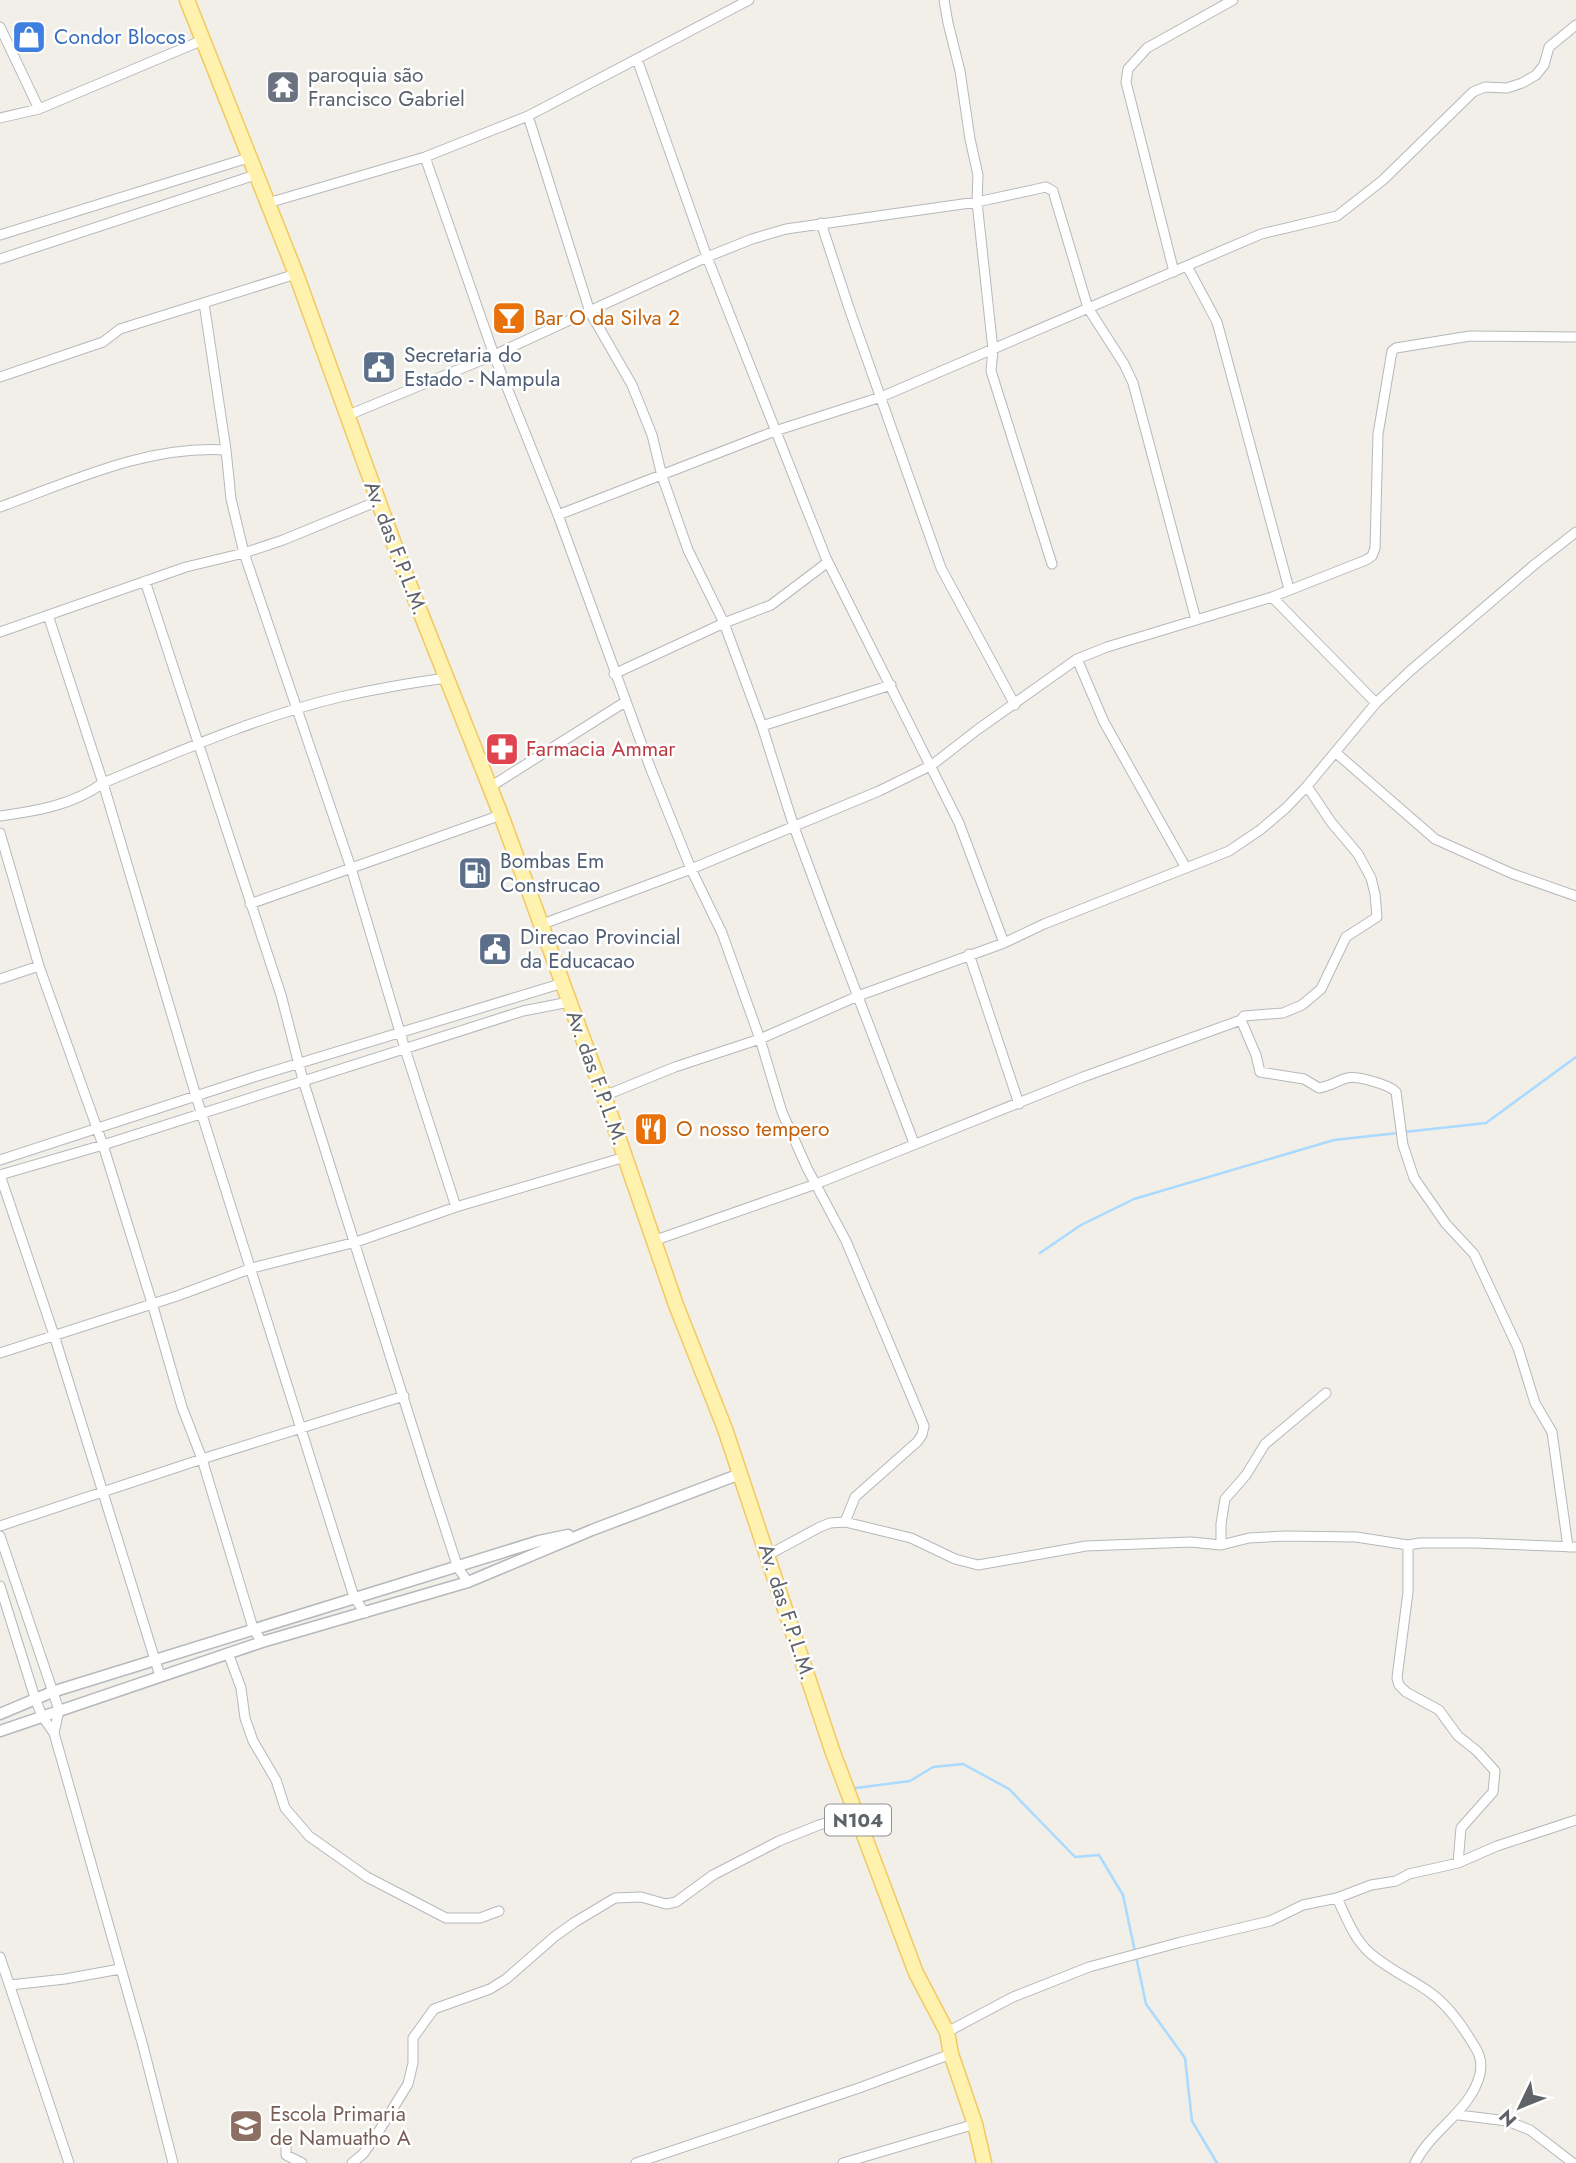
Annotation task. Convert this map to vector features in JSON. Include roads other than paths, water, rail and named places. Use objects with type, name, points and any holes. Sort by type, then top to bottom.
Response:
[{"type":"main road","name":"Av. das F.P.L.M.","points":[[187,0],[296,274],[378,501],[501,815],[563,983],[653,1241],[740,1474],[832,1750],[916,1973],[947,2032],[951,2054],[975,2124],[984,2163]]},
{"type":"street","points":[[268,203],[425,157],[528,116],[749,0]]},
{"type":"street","points":[[944,0],[960,71],[978,175],[977,202],[995,383],[1052,564]]},
{"type":"street","points":[[1174,271],[1126,82],[1128,69],[1147,48],[1233,0]]},
{"type":"street","points":[[558,515],[775,431],[881,397],[1261,234],[1337,216],[1383,180],[1474,92],[1485,88],[1507,88],[1536,75],[1544,65],[1549,47],[1576,25]]},
{"type":"street","points":[[0,27],[39,109]]},
{"type":"street","points":[[0,118],[39,109],[203,40]]},
{"type":"street","points":[[637,59],[707,257],[828,562],[959,823],[1004,943]]},
{"type":"street","points":[[528,116],[590,312],[632,385],[652,435],[662,476],[688,550],[724,623],[762,726],[794,827],[914,1143]]},
{"type":"street","points":[[425,157],[494,355],[558,515],[614,674],[691,869],[722,933],[760,1039],[782,1112],[846,1241],[924,1426],[917,1443],[855,1497],[845,1522]]},
{"type":"street","points":[[0,235],[248,158]]},
{"type":"street","points":[[0,259],[255,175]]},
{"type":"street","points":[[346,416],[494,355],[752,239],[786,229],[977,202],[1046,187],[1053,191],[1088,308],[1133,383],[1196,620]]},
{"type":"street","points":[[821,223],[942,568],[1015,705]]},
{"type":"street","points":[[1187,266],[1217,322],[1289,589]]},
{"type":"street","points":[[0,377],[103,342],[120,329],[296,274]]},
{"type":"street","points":[[204,303],[231,499],[244,553],[351,867],[405,1049],[456,1207]]},
{"type":"street","points":[[540,925],[691,869],[794,827],[932,765],[1077,659],[1107,647],[1272,597],[1366,560],[1376,548],[1378,434],[1392,351],[1396,348],[1470,336],[1576,337]]},
{"type":"street","points":[[0,507],[135,459],[194,449],[226,450]]},
{"type":"street","points":[[0,632],[186,567],[283,540],[378,501]]},
{"type":"street","points":[[604,1096],[675,1066],[760,1039],[858,996],[1004,943],[1044,924],[1229,851],[1260,830],[1307,786],[1376,703],[1474,616],[1576,532]]},
{"type":"street","points":[[614,674],[724,623],[771,605],[828,562]]},
{"type":"street","points":[[145,581],[281,995],[298,1064],[458,1568],[468,1583]]},
{"type":"street","points":[[1272,597],[1376,703]]},
{"type":"street","points":[[48,615],[103,783],[201,1113],[354,1597],[365,1613]]},
{"type":"street","points":[[1077,659],[1104,722],[1186,868]]},
{"type":"street","points":[[0,816],[51,807],[198,744],[338,697],[446,678]]},
{"type":"street","points":[[762,726],[891,685]]},
{"type":"street","points":[[490,787],[625,702]]},
{"type":"street","points":[[1335,752],[1436,839],[1513,874],[1576,896]]},
{"type":"street","points":[[653,1241],[816,1184],[1083,1077],[1241,1020],[1244,1016],[1283,1013],[1302,1004],[1321,989],[1346,937],[1377,916],[1371,878],[1358,854],[1331,822],[1307,786]]},
{"type":"street","points":[[250,904],[501,815]]},
{"type":"street","points":[[0,833],[40,966],[103,1145],[182,1407],[202,1459],[253,1628],[262,1642]]},
{"type":"street","points":[[969,954],[1019,1104]]},
{"type":"street","points":[[0,979],[40,966]]},
{"type":"street","points":[[0,1160],[196,1096],[563,983]]},
{"type":"street","points":[[160,1676],[54,1335],[0,1175],[103,1145],[523,1011],[569,1002]]},
{"type":"street","points":[[768,1555],[820,1527],[845,1522],[911,1538],[955,1559],[978,1565],[1086,1546],[1191,1542],[1221,1545],[1248,1538],[1285,1536],[1356,1537],[1408,1545],[1475,1543],[1572,1547],[1552,1432],[1535,1402],[1518,1348],[1474,1254],[1446,1224],[1414,1178],[1403,1145],[1396,1092],[1389,1086],[1357,1077],[1348,1077],[1333,1086],[1319,1088],[1304,1079],[1260,1072],[1241,1020]]},
{"type":"street","points":[[0,1353],[251,1268],[356,1242],[456,1207],[625,1157]]},
{"type":"street","points":[[1221,1545],[1221,1524],[1226,1499],[1246,1475],[1265,1444],[1326,1393]]},
{"type":"street","points":[[0,1526],[404,1396]]},
{"type":"street","points":[[0,1731],[262,1642],[468,1583],[592,1530],[740,1474]]},
{"type":"street","points":[[0,1714],[52,1692],[154,1662],[253,1628],[458,1568],[539,1541],[592,1530]]},
{"type":"street","points":[[0,1536],[59,1710],[54,1733]]},
{"type":"street","points":[[1408,1545],[1408,1592],[1397,1678],[1399,1685],[1439,1710],[1458,1736],[1477,1751],[1495,1771],[1493,1792],[1461,1828],[1458,1863]]},
{"type":"street","points":[[0,1586],[35,1698],[42,1716],[54,1733],[143,2046],[173,2163]]},
{"type":"street","points":[[228,1653],[241,1688],[245,1718],[253,1741],[276,1780],[285,1808],[309,1836],[367,1877],[446,1918],[480,1918],[499,1911]]},
{"type":"street","points":[[352,2163],[363,2154],[408,2084],[413,2063],[413,2038],[434,2009],[490,1989],[506,1979],[554,1937],[615,1898],[641,1898],[666,1904],[676,1902],[713,1875],[779,1841],[856,1814]]},
{"type":"street","points":[[947,2032],[1013,1997],[1077,1971],[1270,1921],[1303,1905],[1337,1898],[1371,1885],[1396,1881],[1409,1874],[1458,1863],[1497,1846],[1576,1820]]},
{"type":"street","points":[[1337,1898],[1357,1938],[1368,1952],[1391,1970],[1429,1991],[1446,2006],[1481,2057],[1477,2080],[1459,2115],[1436,2133],[1415,2163]]},
{"type":"street","points":[[0,1957],[69,2163]]},
{"type":"street","points":[[10,1985],[120,1969]]},
{"type":"street","points":[[636,2163],[951,2054]]},
{"type":"street","points":[[1459,2115],[1507,2120],[1530,2130],[1573,2163]]},
{"type":"street","points":[[843,2163],[975,2124]]},
{"type":"street","points":[[286,2147],[286,2155],[302,2163]]},
{"type":"waterway","points":[[1404,1132],[1486,1123],[1576,1057]]},
{"type":"waterway","points":[[1040,1253],[1081,1225],[1134,1199],[1334,1140],[1398,1133]]},
{"type":"waterway","points":[[856,1788],[910,1781],[933,1767],[963,1764],[1009,1789],[1075,1857],[1099,1855],[1123,1895],[1146,2004],[1185,2058],[1192,2121],[1217,2163]]},
{"type":"place","name":"Condor Blocos","points":[[29,37]]},
{"type":"place","name":"paroquia são Francisco Gabriel","points":[[283,87]]},
{"type":"place","name":"Bar O da Silva 2","points":[[509,318]]},
{"type":"place","name":"Secretaria do Estado - Nampula","points":[[379,367]]},
{"type":"place","name":"Farmacia Ammar","points":[[502,749]]},
{"type":"place","name":"Bombas Em Construcao","points":[[475,873]]},
{"type":"place","name":"Direcao Provincial da Educacao","points":[[495,949]]},
{"type":"place","name":"O nosso tempero","points":[[651,1129]]},
{"type":"place","name":"Escola Primaria de Namuatho A","points":[[246,2126]]}]
